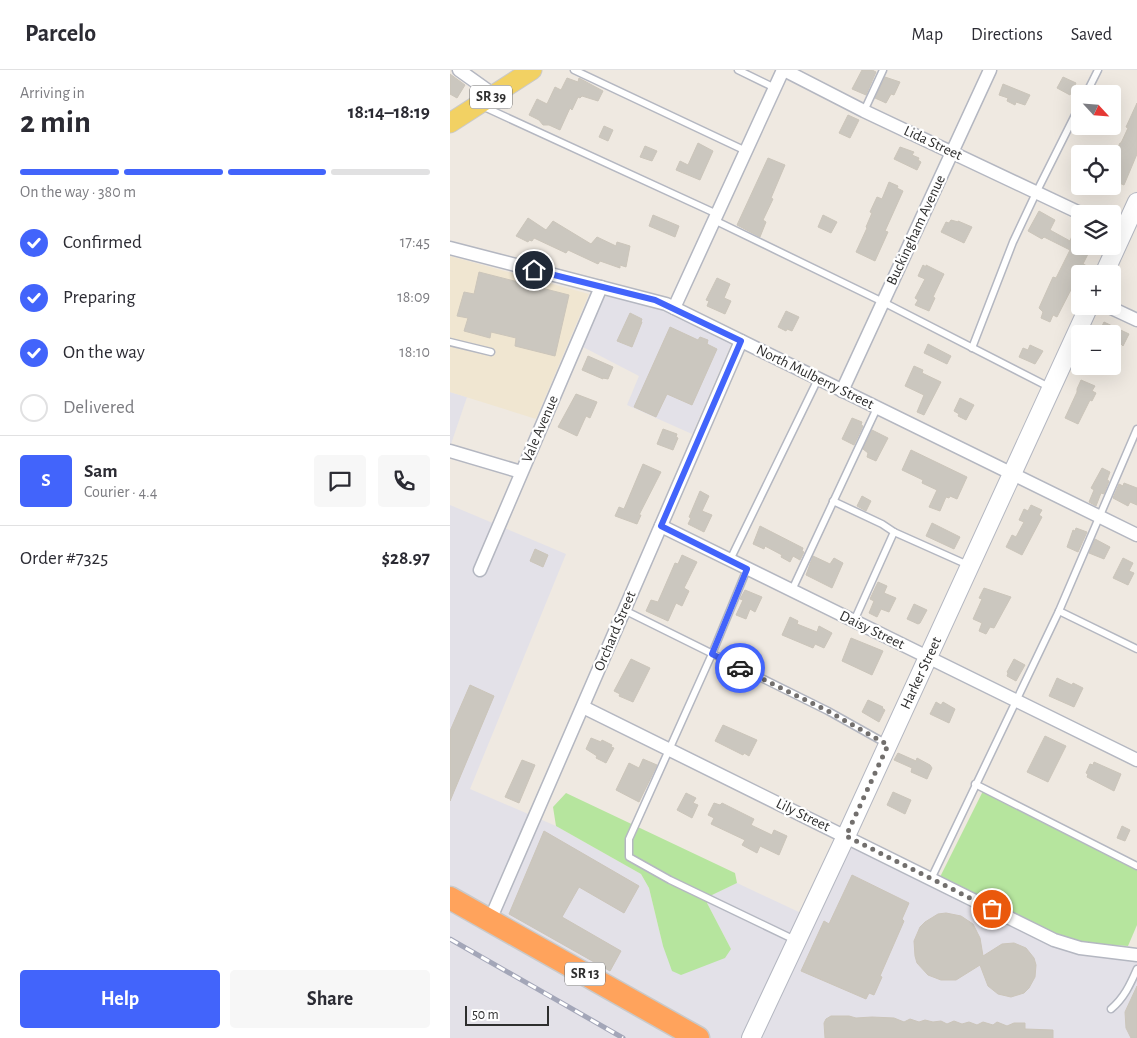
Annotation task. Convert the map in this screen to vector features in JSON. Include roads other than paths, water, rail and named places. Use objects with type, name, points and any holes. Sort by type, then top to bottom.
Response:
[{"type":"highway","name":"SR 13","points":[[450,898],[698,1038]]},
{"type":"main road","name":"SR 39","points":[[450,124],[532,70]]},
{"type":"street","points":[[459,70],[487,100]]},
{"type":"street","points":[[674,308],[784,70]]},
{"type":"street","name":"Lida Street","points":[[784,70],[864,111],[1071,209]]},
{"type":"street","name":"Buckingham Avenue","points":[[842,391],[990,70]]},
{"type":"street","points":[[1121,226],[1137,202]]},
{"type":"street","name":"North Mulberry Street","points":[[450,248],[655,300],[1137,535]]},
{"type":"street","name":"Vale Avenue","points":[[480,570],[601,287]]},
{"type":"street","points":[[1121,313],[1137,320]]},
{"type":"street","name":"Harker Street","points":[[751,1038],[846,836],[1085,315]]},
{"type":"street","name":"Orchard Street","points":[[490,920],[741,341]]},
{"type":"street","points":[[450,451],[522,472]]},
{"type":"street","name":"Daisy Street","points":[[661,526],[1137,760]]},
{"type":"street","name":"Lily Street","points":[[582,707],[1069,946],[1137,955]]},
{"type":"lane","points":[[574,70],[746,151]]},
{"type":"lane","points":[[738,70],[775,88]]},
{"type":"lane","points":[[864,111],[883,70]]},
{"type":"lane","points":[[1090,85],[1098,70]]},
{"type":"lane","points":[[487,100],[598,161],[716,217],[1052,388]]},
{"type":"lane","points":[[972,348],[1013,242],[1071,123]]},
{"type":"lane","points":[[450,342],[490,352]]},
{"type":"lane","points":[[730,560],[818,379]]},
{"type":"lane","points":[[791,590],[876,408]]},
{"type":"lane","points":[[931,879],[1059,611],[1137,429]]},
{"type":"lane","points":[[833,501],[882,524],[894,532],[970,566]]},
{"type":"lane","points":[[854,621],[894,532]]},
{"type":"lane","points":[[747,569],[712,654],[629,839],[629,857],[670,880],[797,941]]},
{"type":"lane","points":[[624,610],[828,711],[888,745]]},
{"type":"lane","points":[[1059,611],[1137,649]]},
{"type":"lane","points":[[975,784],[1137,866]]},
{"type":"lane","points":[[1110,1009],[1121,1001],[1137,969]]},
{"type":"railway","points":[[450,939],[623,1038]]}]
